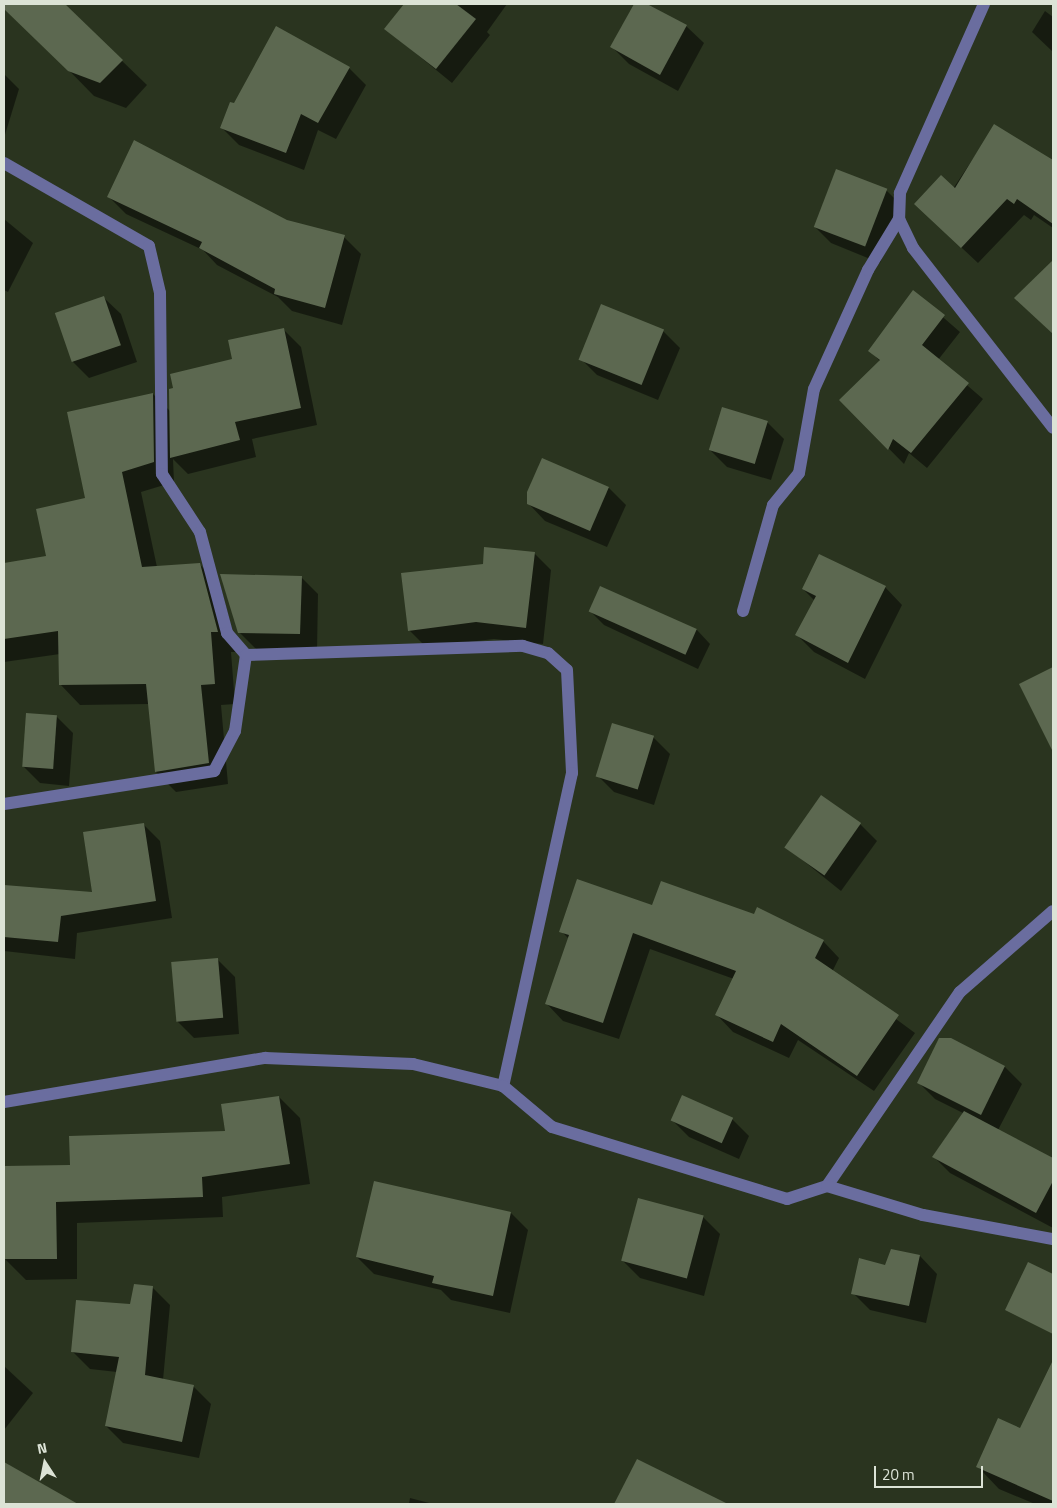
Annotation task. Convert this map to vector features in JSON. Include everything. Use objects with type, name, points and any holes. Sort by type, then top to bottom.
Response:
[{"type":"street","points":[[743,611],[773,505],[799,473],[814,388],[868,270],[899,219],[900,194],[984,4]]},
{"type":"street","points":[[4,163],[149,246],[160,293],[162,474],[200,532],[227,633],[246,655],[235,731],[214,771],[4,804]]},
{"type":"street","points":[[899,219],[914,248],[1053,428]]},
{"type":"street","points":[[246,655],[523,646],[548,653],[567,670],[572,773],[503,1086]]},
{"type":"street","points":[[827,1186],[960,992],[1053,911]]},
{"type":"street","points":[[4,1102],[265,1058],[413,1064],[503,1086],[561,1130],[787,1199],[827,1186],[923,1214],[1053,1239]]},
{"type":"building","points":[[4,4],[65,4],[123,60],[100,83],[68,71],[4,9]]},
{"type":"building","points":[[404,4],[456,4],[476,19],[436,69],[384,29]]},
{"type":"building","points":[[634,4],[647,4],[687,25],[660,75],[610,47]]},
{"type":"building","points":[[276,26],[350,67],[318,123],[301,114],[286,153],[220,128],[230,102],[234,103]]},
{"type":"building","points":[[994,124],[1053,160],[1053,224],[1017,199],[1014,204],[1007,199],[961,248],[914,204],[941,175],[955,188]]},
{"type":"building","points":[[134,140],[287,220],[345,235],[325,308],[274,294],[275,289],[199,248],[202,242],[107,197]]},
{"type":"building","points":[[836,169],[887,189],[865,247],[814,227]]},
{"type":"building","points":[[1053,260],[1053,334],[1014,298]]},
{"type":"building","points":[[913,290],[945,315],[922,345],[969,383],[911,453],[893,439],[888,450],[839,400],[880,360],[868,351]]},
{"type":"building","points":[[104,296],[121,345],[72,362],[55,313]]},
{"type":"building","points":[[601,304],[664,329],[642,385],[579,360]]},
{"type":"building","points":[[284,328],[301,408],[235,422],[240,440],[170,458],[169,389],[173,388],[170,374],[232,359],[228,340]]},
{"type":"building","points":[[153,393],[154,462],[122,472],[142,567],[200,563],[218,632],[211,632],[215,684],[201,685],[209,763],[155,772],[146,684],[59,685],[58,631],[4,639],[4,563],[46,556],[36,509],[85,498],[67,412]]},
{"type":"building","points":[[722,407],[768,421],[755,464],[709,450]]},
{"type":"building","points":[[542,458],[609,487],[590,531],[527,504],[527,492]]},
{"type":"building","points":[[484,547],[535,552],[526,628],[476,622],[408,631],[401,573],[483,564]]},
{"type":"building","points":[[819,554],[886,586],[848,663],[795,635],[816,596],[802,589]]},
{"type":"building","points":[[220,574],[302,576],[300,634],[238,633]]},
{"type":"building","points":[[600,586],[697,629],[685,655],[589,612]]},
{"type":"building","points":[[1053,667],[1053,752],[1019,684]]},
{"type":"building","points":[[26,713],[57,715],[53,769],[22,767]]},
{"type":"building","points":[[612,723],[654,736],[638,789],[596,777]]},
{"type":"building","points":[[821,795],[861,823],[824,876],[784,847]]},
{"type":"building","points":[[144,823],[156,901],[61,916],[58,942],[4,937],[4,885],[92,892],[83,832]]},
{"type":"building","points":[[577,879],[652,905],[661,881],[754,914],[757,907],[824,940],[815,958],[899,1015],[857,1076],[781,1024],[773,1042],[715,1015],[736,971],[633,933],[603,1023],[545,1004],[569,935],[559,932]]},
{"type":"building","points":[[218,958],[223,1018],[176,1022],[171,962]]},
{"type":"building","points":[[939,1038],[951,1038],[1005,1066],[981,1115],[917,1083]]},
{"type":"building","points":[[682,1095],[733,1118],[722,1143],[671,1121]]},
{"type":"building","points":[[279,1096],[290,1164],[202,1177],[203,1197],[56,1202],[57,1259],[4,1259],[4,1166],[70,1165],[69,1136],[225,1131],[221,1104]]},
{"type":"building","points":[[964,1111],[1053,1158],[1053,1181],[1036,1213],[932,1157]]},
{"type":"building","points":[[374,1181],[511,1212],[493,1296],[432,1283],[434,1276],[356,1257]]},
{"type":"building","points":[[638,1198],[704,1216],[687,1278],[621,1261]]},
{"type":"building","points":[[891,1249],[920,1255],[909,1306],[851,1294],[859,1258],[885,1265]]},
{"type":"building","points":[[1028,1262],[1053,1274],[1053,1334],[1005,1310]]},
{"type":"building","points":[[134,1284],[153,1286],[145,1375],[194,1385],[182,1442],[105,1426],[119,1357],[71,1352],[76,1300],[130,1304]]},
{"type":"building","points":[[1053,1360],[1053,1501],[976,1467],[998,1418],[1020,1428]]},
{"type":"building","points":[[637,1459],[728,1504],[614,1504]]},
{"type":"building","points":[[4,1462],[78,1504],[4,1504]]}]
